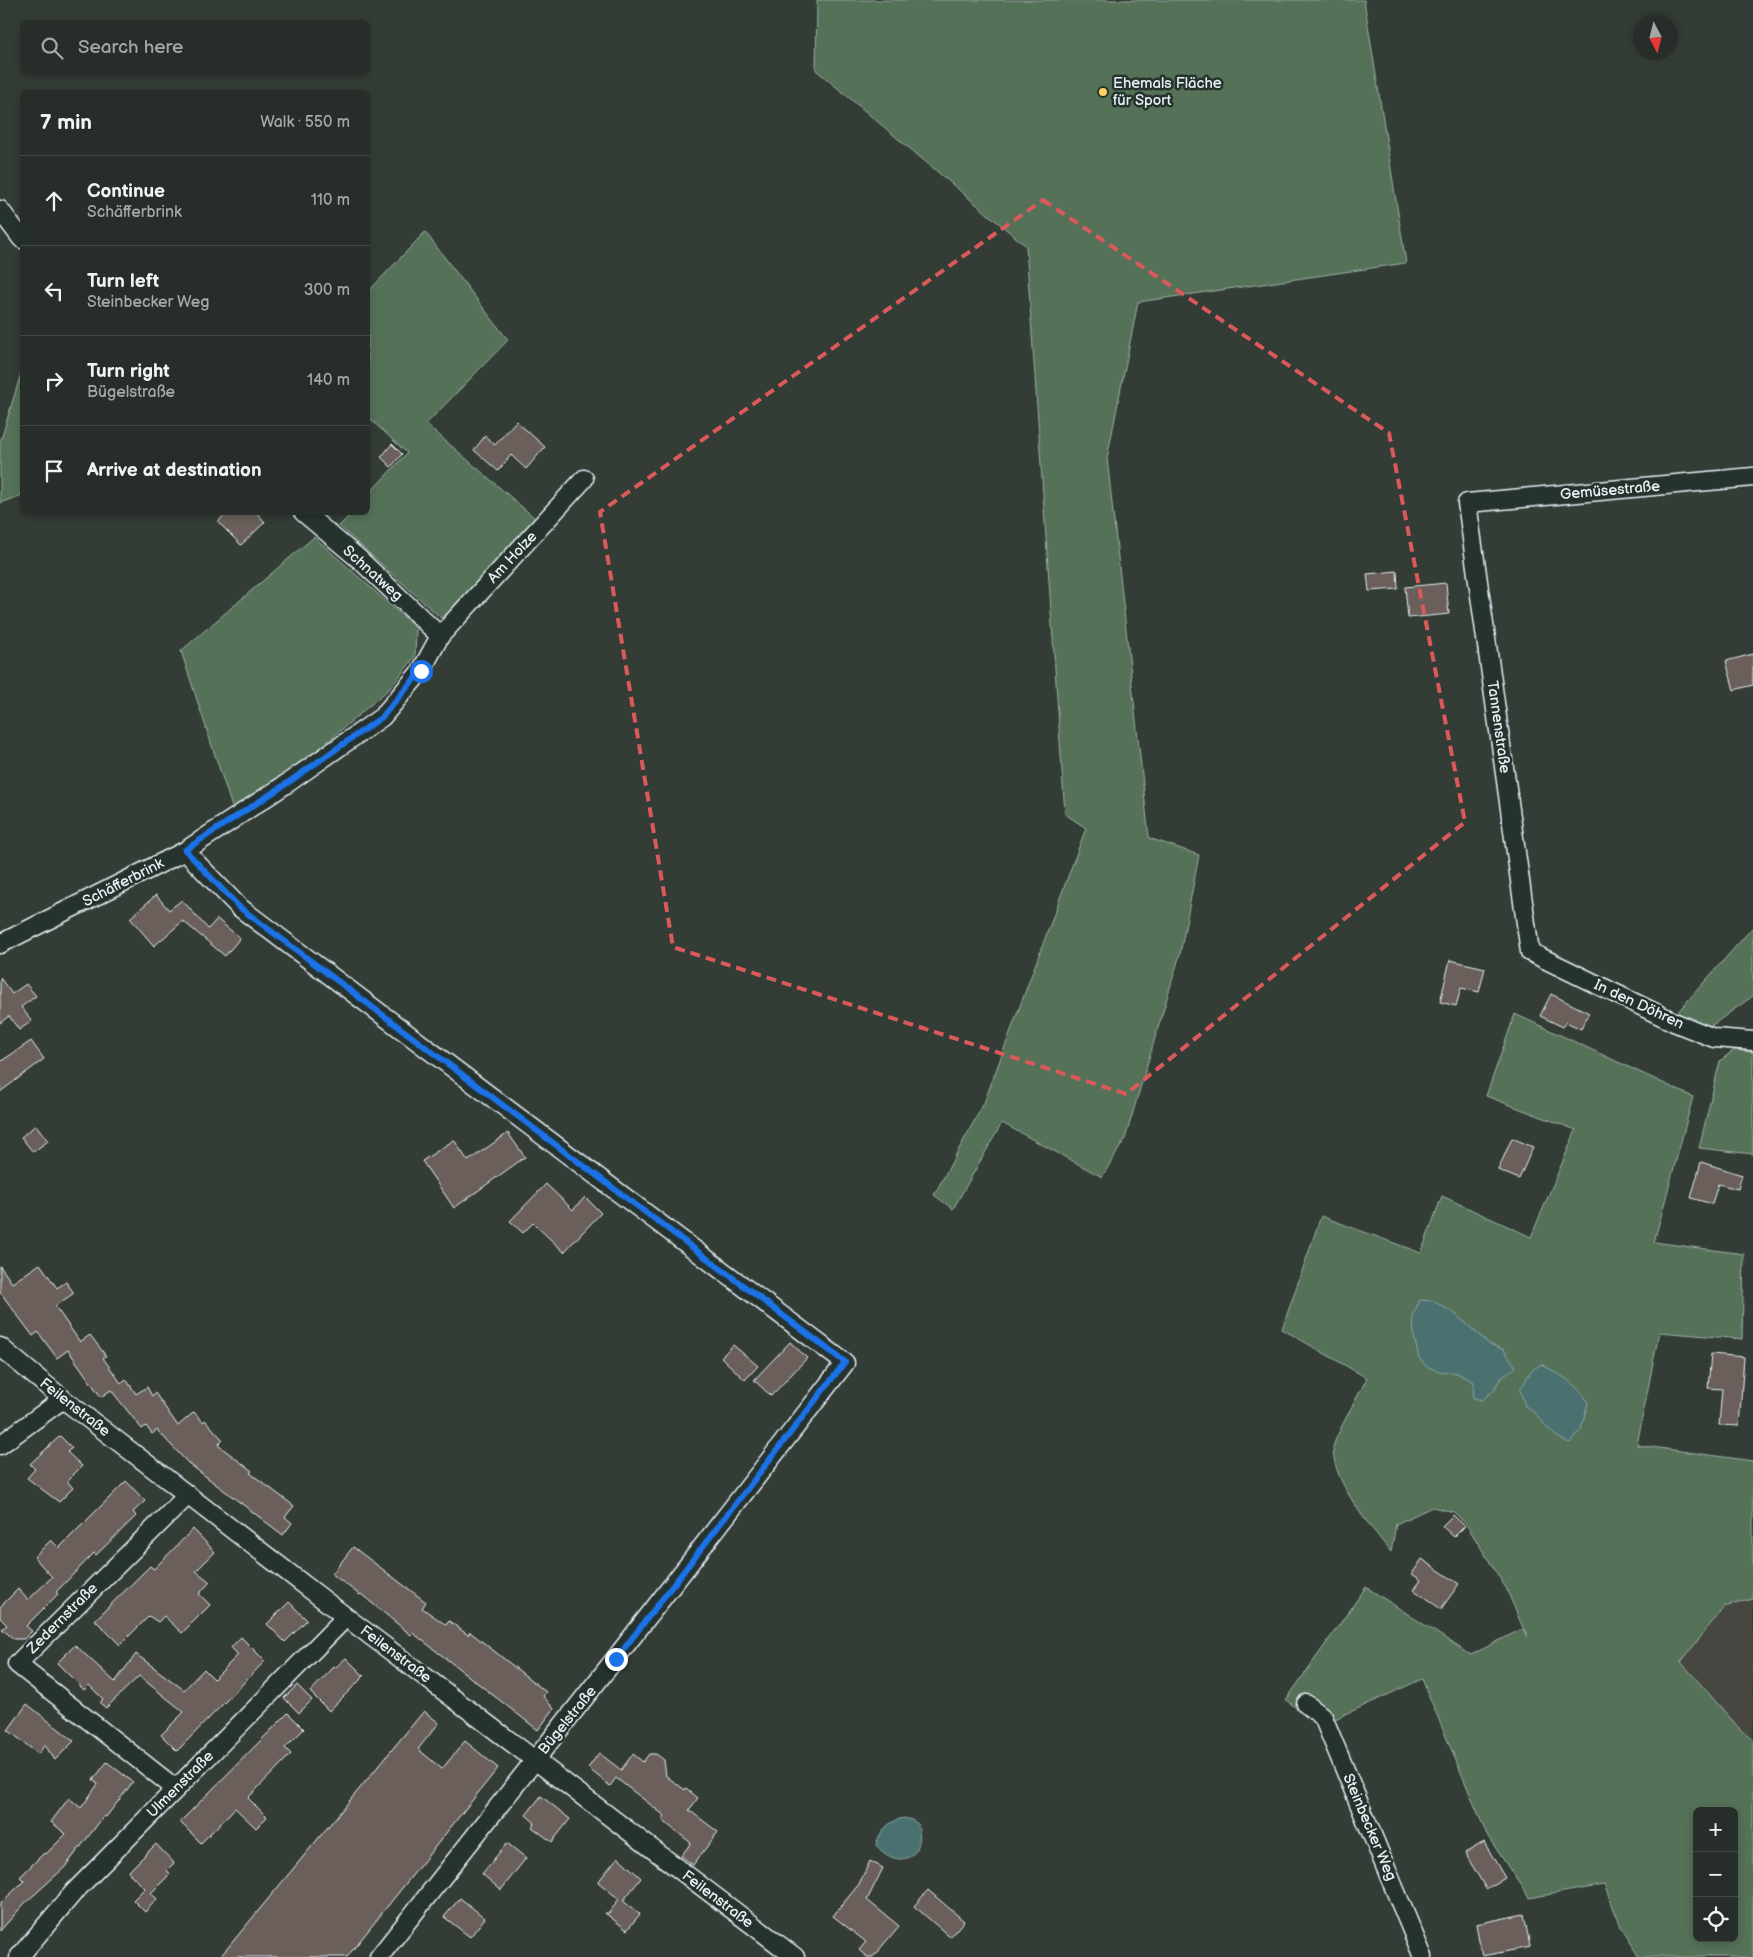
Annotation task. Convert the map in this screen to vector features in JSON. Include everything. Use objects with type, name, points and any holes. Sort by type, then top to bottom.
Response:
[{"type":"street","points":[[0,210],[20,236]]},
{"type":"street","name":"Gemüsestraße","points":[[1467,503],[1753,478]]},
{"type":"street","name":"Am Holze","points":[[440,636],[584,479]]},
{"type":"street","name":"Tannenstraße","points":[[1467,503],[1530,952]]},
{"type":"street","name":"Schnatweg","points":[[307,515],[359,559],[440,636]]},
{"type":"street","name":"Schäfferbrink","points":[[0,944],[185,850],[289,782],[382,717],[421,671],[440,636]]},
{"type":"street","name":"Bügelstraße","points":[[185,850],[239,907],[845,1362],[616,1659],[379,1957]]},
{"type":"street","name":"In den Döhren","points":[[1530,952],[1676,1023],[1714,1038],[1753,1041]]},
{"type":"street","name":"Feilenstraße","points":[[0,1347],[63,1399],[346,1617],[795,1957]]},
{"type":"street","points":[[0,1445],[63,1399]]},
{"type":"street","name":"Zedernstraße","points":[[176,1789],[16,1664],[188,1495]]},
{"type":"street","name":"Ulmenstraße","points":[[19,1957],[74,1892],[346,1617]]},
{"type":"street","name":"Steinbecker Weg","points":[[1306,1704],[1323,1717],[1423,1957]]},
{"type":"highlighted area","points":[[1043,200],[1389,433],[1465,822],[1126,1094],[673,947],[600,512]]},
{"type":"shaded area","points":[[1753,1599],[1753,1739],[1740,1729],[1681,1662],[1725,1607]]},
{"type":"green space","points":[[817,0],[1364,0],[1406,263],[1138,302],[1107,458],[1149,838],[1199,855],[1180,954],[1125,1139],[1102,1177],[1002,1123],[953,1209],[934,1195],[984,1103],[1086,828],[1065,814],[1026,246],[816,70]]},
{"type":"green space","points":[[425,232],[508,340],[426,424],[536,519],[451,613],[441,618],[339,526],[350,515],[370,515],[370,493],[407,453],[370,419],[370,290]]},
{"type":"green space","points":[[20,377],[20,496],[0,503],[0,443]]},
{"type":"green space","points":[[314,537],[416,628],[415,657],[390,688],[291,773],[232,807],[181,651]]},
{"type":"green space","points":[[1753,927],[1753,996],[1711,1026],[1675,1015]]},
{"type":"green space","points":[[1515,1014],[1693,1097],[1654,1242],[1744,1254],[1742,1339],[1659,1332],[1637,1445],[1753,1461],[1753,1599],[1724,1607],[1681,1662],[1740,1729],[1753,1739],[1753,1957],[1640,1957],[1622,1929],[1604,1885],[1529,1898],[1487,1835],[1422,1679],[1333,1720],[1317,1724],[1286,1700],[1366,1587],[1471,1655],[1522,1629],[1527,1637],[1506,1588],[1466,1524],[1454,1512],[1432,1507],[1396,1524],[1391,1552],[1354,1503],[1339,1475],[1335,1461],[1334,1443],[1367,1378],[1282,1329],[1321,1216],[1421,1253],[1442,1196],[1531,1237],[1576,1130],[1486,1096]],"holes":[[[1454,1313],[1489,1344],[1504,1350],[1500,1379],[1493,1391],[1457,1373]]]},
{"type":"green space","points":[[1734,1050],[1753,1052],[1753,1154],[1699,1148],[1720,1061]]},
{"type":"water","points":[[1420,1300],[1433,1301],[1454,1313],[1489,1344],[1504,1350],[1516,1367],[1500,1379],[1493,1391],[1482,1400],[1473,1398],[1474,1382],[1457,1373],[1438,1371],[1426,1366],[1419,1358],[1414,1337],[1413,1315]]},
{"type":"water","points":[[1541,1364],[1573,1384],[1588,1402],[1581,1430],[1570,1443],[1550,1431],[1525,1406],[1520,1390],[1531,1371]]},
{"type":"water","points":[[904,1818],[918,1824],[920,1836],[918,1846],[914,1853],[908,1857],[901,1859],[893,1858],[876,1845],[877,1840],[886,1827],[894,1821]]},
{"type":"building","points":[[516,421],[545,447],[526,469],[511,455],[498,471],[474,450],[485,436],[495,445]]},
{"type":"building","points":[[392,444],[402,454],[391,467],[381,457]]},
{"type":"building","points":[[224,515],[259,515],[265,522],[241,545],[218,522]]},
{"type":"building","points":[[1397,571],[1398,589],[1369,591],[1367,574]]},
{"type":"building","points":[[1446,583],[1449,614],[1408,618],[1405,587]]},
{"type":"building","points":[[1753,654],[1753,685],[1734,690],[1726,661]]},
{"type":"building","points":[[156,895],[169,910],[182,900],[208,929],[217,919],[240,938],[225,956],[183,921],[154,946],[130,918]]},
{"type":"building","points":[[1450,960],[1485,968],[1479,992],[1461,988],[1456,1006],[1440,1002]]},
{"type":"building","points":[[0,978],[12,994],[26,984],[36,996],[21,1007],[32,1021],[19,1030],[9,1016],[0,1023]]},
{"type":"building","points":[[1551,994],[1589,1013],[1581,1029],[1566,1022],[1563,1027],[1540,1016]]},
{"type":"building","points":[[31,1041],[44,1059],[0,1092],[0,1062]]},
{"type":"building","points":[[36,1125],[48,1141],[33,1152],[21,1137]]},
{"type":"building","points":[[508,1133],[525,1157],[454,1208],[422,1161],[454,1140],[468,1161]]},
{"type":"building","points":[[1512,1138],[1533,1147],[1519,1179],[1498,1170]]},
{"type":"building","points":[[1701,1162],[1742,1175],[1738,1189],[1718,1184],[1712,1204],[1691,1198]]},
{"type":"building","points":[[546,1184],[573,1210],[585,1197],[601,1213],[564,1252],[533,1223],[523,1233],[510,1221]]},
{"type":"building","points":[[40,1264],[57,1288],[66,1282],[74,1293],[55,1306],[80,1342],[90,1335],[106,1356],[103,1358],[121,1383],[126,1379],[136,1394],[147,1387],[152,1396],[155,1393],[178,1426],[194,1412],[203,1422],[205,1420],[223,1440],[218,1445],[252,1471],[250,1473],[294,1506],[285,1517],[292,1523],[283,1535],[188,1463],[157,1430],[152,1434],[146,1426],[142,1429],[111,1390],[101,1397],[68,1350],[57,1358],[38,1332],[33,1336],[0,1292],[0,1266],[12,1283]]},
{"type":"building","points":[[790,1342],[807,1358],[771,1396],[754,1380]]},
{"type":"building","points":[[733,1345],[758,1366],[745,1380],[721,1357]]},
{"type":"building","points":[[1711,1354],[1744,1357],[1739,1426],[1719,1425],[1722,1389],[1708,1388]]},
{"type":"building","points":[[60,1436],[72,1448],[67,1452],[82,1466],[67,1481],[73,1488],[59,1502],[27,1478],[35,1469],[30,1464]]},
{"type":"building","points":[[126,1481],[145,1501],[133,1512],[136,1516],[96,1555],[94,1553],[56,1592],[58,1594],[26,1626],[32,1631],[24,1639],[14,1639],[2,1629],[7,1625],[0,1618],[0,1607],[18,1589],[28,1600],[52,1577],[34,1557],[51,1540],[59,1548]]},
{"type":"building","points":[[1453,1515],[1465,1526],[1454,1537],[1442,1526]]},
{"type":"building","points":[[193,1529],[215,1552],[196,1571],[210,1582],[199,1594],[210,1605],[182,1633],[164,1616],[158,1622],[149,1616],[120,1645],[95,1620],[150,1566],[154,1569]]},
{"type":"building","points":[[353,1547],[426,1602],[422,1608],[446,1625],[449,1621],[468,1635],[470,1632],[546,1692],[543,1696],[554,1709],[538,1730],[413,1633],[411,1635],[361,1594],[332,1574]]},
{"type":"building","points":[[1422,1559],[1459,1584],[1441,1609],[1414,1590],[1421,1580],[1412,1574]]},
{"type":"building","points":[[289,1602],[307,1620],[285,1642],[267,1624]]},
{"type":"building","points":[[241,1637],[265,1661],[177,1751],[161,1735],[184,1712],[139,1676],[106,1708],[100,1703],[103,1699],[89,1685],[84,1690],[57,1663],[75,1645],[115,1682],[136,1654],[184,1690],[204,1669],[214,1679],[238,1655],[231,1647]]},
{"type":"building","points":[[346,1658],[364,1676],[329,1711],[310,1692],[335,1666]]},
{"type":"building","points":[[297,1685],[312,1700],[299,1713],[284,1698]]},
{"type":"building","points":[[27,1704],[74,1741],[55,1760],[45,1745],[38,1754],[8,1730]]},
{"type":"building","points":[[424,1711],[439,1723],[418,1749],[442,1769],[465,1741],[498,1768],[347,1957],[220,1957]]},
{"type":"building","points":[[288,1713],[304,1729],[285,1748],[291,1754],[248,1798],[267,1817],[256,1828],[235,1808],[201,1843],[180,1822]]},
{"type":"building","points":[[599,1753],[621,1770],[633,1754],[643,1762],[649,1754],[656,1754],[664,1760],[666,1776],[698,1798],[689,1810],[718,1832],[693,1865],[681,1856],[691,1843],[662,1820],[665,1816],[616,1778],[610,1786],[588,1768]]},
{"type":"building","points":[[107,1762],[133,1782],[65,1867],[24,1904],[0,1931],[0,1904],[24,1881],[20,1877],[66,1834],[51,1822],[69,1798],[81,1808],[98,1784],[93,1780]]},
{"type":"building","points":[[541,1796],[570,1819],[552,1842],[532,1827],[535,1823],[526,1815]]},
{"type":"building","points":[[1484,1842],[1505,1878],[1486,1889],[1465,1853]]},
{"type":"building","points":[[507,1843],[526,1858],[501,1890],[482,1874]]},
{"type":"building","points":[[156,1844],[174,1863],[167,1870],[170,1874],[151,1893],[157,1899],[145,1912],[133,1900],[145,1888],[128,1872]]},
{"type":"building","points":[[618,1857],[641,1878],[623,1901],[640,1914],[627,1930],[605,1913],[609,1913],[619,1899],[598,1882]]},
{"type":"building","points":[[870,1861],[883,1868],[867,1900],[899,1926],[873,1957],[867,1957],[859,1950],[866,1942],[833,1916],[859,1884]]},
{"type":"building","points":[[928,1890],[964,1921],[950,1937],[914,1906]]},
{"type":"building","points":[[460,1898],[485,1918],[470,1937],[444,1917]]},
{"type":"building","points":[[1524,1914],[1530,1947],[1482,1956],[1476,1924]]},
{"type":"place","name":"Ehemals Fläche für Sport","points":[[1103,92]]},
{"type":"route","points":[[421,671],[382,717],[289,782],[185,850],[239,907],[845,1362],[616,1659]]}]
